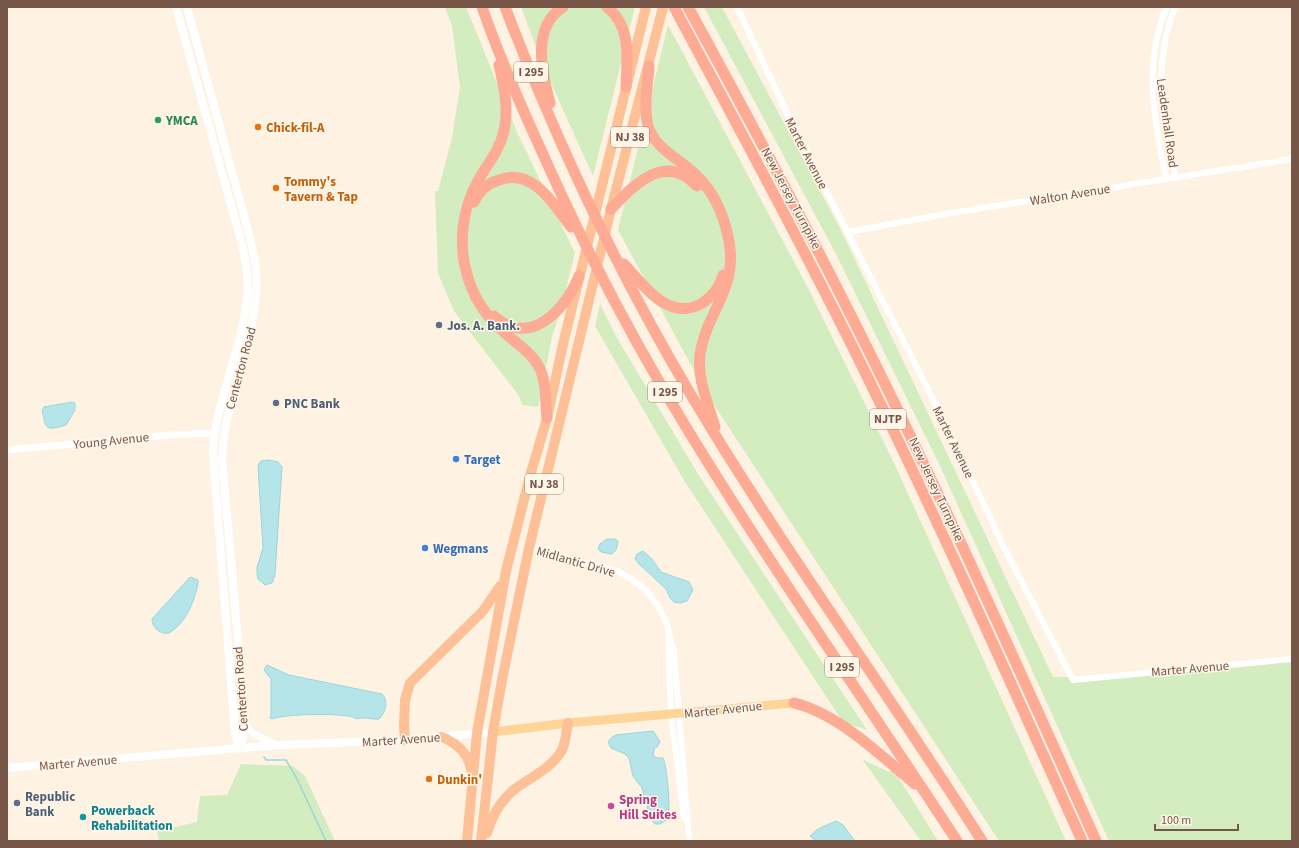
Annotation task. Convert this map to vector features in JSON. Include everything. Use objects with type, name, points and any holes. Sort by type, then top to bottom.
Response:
[{"type":"highway","name":"I 295","points":[[482,7],[490,32],[548,167],[586,245],[664,390],[713,471],[957,841]]},
{"type":"highway","name":"I 295","points":[[505,7],[558,136],[612,250],[666,351],[720,442],[982,841]]},
{"type":"highway","points":[[558,136],[543,77],[542,51],[546,27],[552,17],[563,7]]},
{"type":"highway","points":[[607,7],[614,13],[624,30],[627,51],[626,87]]},
{"type":"highway","name":"NJ 38","points":[[466,841],[477,733],[506,571],[530,476],[547,418],[580,272],[646,7]]},
{"type":"highway","name":"NJ 38","points":[[481,841],[494,732],[502,680],[529,548],[607,224],[663,7]]},
{"type":"highway","name":"New Jersey Turnpike","points":[[674,7],[799,241],[881,404],[922,490],[1082,841]]},
{"type":"highway","name":"New Jersey Turnpike","points":[[688,7],[813,240],[892,398],[958,536],[1096,841]]},
{"type":"highway","points":[[490,32],[506,105],[505,130],[495,154],[475,186],[466,206],[462,227],[464,257],[472,289],[482,309],[497,326],[531,356],[540,368],[543,375],[547,418]]},
{"type":"highway","points":[[649,66],[646,116],[649,127],[655,139],[663,148],[696,175],[706,186],[720,211],[728,237],[730,257],[729,276],[722,300],[704,340],[699,367],[705,395],[720,442]]},
{"type":"highway","points":[[611,209],[631,188],[647,176],[667,171],[677,172],[687,177],[703,192],[715,214],[723,240],[724,267],[718,289],[711,297],[692,307],[673,307],[654,297],[612,250]]},
{"type":"highway","points":[[580,272],[568,300],[560,310],[547,320],[532,327],[521,328],[510,326],[500,321],[484,303],[474,278],[467,235],[471,208],[483,189],[492,182],[513,177],[524,179],[543,191],[586,245]]},
{"type":"highway","points":[[405,740],[405,700],[410,683],[483,611],[496,594],[506,571]]},
{"type":"highway","points":[[794,703],[811,707],[835,721],[865,743],[925,792]]},
{"type":"highway","points":[[485,841],[493,817],[506,798],[543,770],[557,757],[564,744],[568,723]]},
{"type":"highway","points":[[442,736],[455,744],[468,757],[472,775]]},
{"type":"main road","name":"Centerton Road","points":[[176,7],[241,240],[247,274],[247,297],[244,320],[215,433],[213,464],[235,733],[239,748]]},
{"type":"main road","name":"Centerton Road","points":[[186,7],[249,234],[256,267],[257,290],[254,313],[226,421],[222,458],[245,720]]},
{"type":"main road","name":"Marter Avenue","points":[[7,768],[277,745],[405,740],[494,732],[568,723],[675,715],[794,703]]},
{"type":"street","name":"Marter Avenue","points":[[737,7],[793,126],[933,399],[1000,540],[1072,680],[1292,659]]},
{"type":"street","name":"Leadenhall Road","points":[[1166,179],[1153,105],[1152,68],[1155,46],[1167,7]]},
{"type":"street","name":"Leadenhall Road","points":[[1175,7],[1166,37],[1161,68],[1164,112],[1176,177]]},
{"type":"street","name":"Leadenhall Road","points":[[1152,68],[1161,68]]},
{"type":"street","name":"Walton Avenue","points":[[848,232],[958,212],[1292,159]]},
{"type":"street","name":"Young Avenue","points":[[7,450],[170,435],[215,433]]},
{"type":"street","name":"Midlantic Drive","points":[[529,548],[618,571],[631,578],[651,596],[657,605],[668,628],[674,652],[675,715],[678,763],[682,804],[689,840]]},
{"type":"street","name":"Midlantic Drive","points":[[668,628],[667,664],[675,715],[689,840]]},
{"type":"street","points":[[245,720],[249,730],[254,734],[277,745]]},
{"type":"street","name":"Centerton Road","points":[[239,748],[244,736],[245,720]]},
{"type":"green space","points":[[445,7],[466,7],[517,132],[575,253],[562,306],[552,337],[538,407],[522,405],[519,396],[454,311],[438,273],[435,191],[438,191],[452,138],[460,87],[452,26]]},
{"type":"green space","points":[[521,7],[635,7],[593,176],[544,68]]},
{"type":"green space","points":[[704,7],[722,7],[842,232],[1053,677],[1091,677],[1292,659],[1292,841],[1109,841],[941,468],[837,256]]},
{"type":"green space","points":[[668,25],[809,290],[894,463],[1066,841],[999,841],[705,391],[618,230]]},
{"type":"green space","points":[[600,304],[617,338],[698,474],[867,730],[843,722],[685,482],[595,326]]},
{"type":"green space","points":[[862,759],[889,772],[892,767],[938,841],[921,841]]},
{"type":"green space","points":[[241,764],[293,766],[305,776],[335,841],[159,841],[157,831],[197,822],[200,796],[227,795]]},
{"type":"water","points":[[72,402],[75,403],[75,410],[66,425],[51,428],[46,425],[42,410],[44,407]]},
{"type":"water","points":[[269,460],[278,462],[282,467],[275,575],[272,583],[265,585],[258,579],[257,573],[257,567],[263,548],[258,465],[261,461]]},
{"type":"water","points":[[607,539],[615,539],[618,541],[616,550],[612,554],[601,552],[598,549],[600,544]]},
{"type":"water","points":[[643,551],[652,559],[661,572],[689,582],[693,590],[687,601],[680,603],[674,602],[670,598],[666,589],[638,563],[635,559],[637,554]]},
{"type":"water","points":[[190,577],[198,580],[198,584],[194,598],[185,618],[169,633],[160,632],[155,628],[152,619]]},
{"type":"water","points":[[267,665],[289,675],[382,694],[386,703],[385,710],[379,719],[357,719],[342,715],[315,714],[278,717],[272,719],[270,718],[271,679],[264,670]]},
{"type":"water","points":[[653,731],[660,741],[658,746],[654,749],[653,755],[657,758],[663,758],[668,788],[668,819],[660,824],[655,824],[650,818],[642,788],[633,776],[629,758],[625,754],[611,748],[608,742],[616,735]]},
{"type":"water","points":[[836,821],[843,825],[855,841],[816,841],[810,836],[818,829]]},
{"type":"waterway","points":[[264,757],[266,760],[286,760],[297,779],[326,841]]},
{"type":"place","name":"YMCA","points":[[158,120]]},
{"type":"place","name":"Chick-fil-A","points":[[258,127]]},
{"type":"place","name":"Tommy's Tavern & Tap","points":[[276,188]]},
{"type":"place","name":"Jos. A. Bank.","points":[[439,325]]},
{"type":"place","name":"PNC Bank","points":[[276,403]]},
{"type":"place","name":"Target","points":[[456,459]]},
{"type":"place","name":"Wegmans","points":[[425,548]]},
{"type":"place","name":"Dunkin'","points":[[429,779]]},
{"type":"place","name":"Republic Bank","points":[[17,803]]},
{"type":"place","name":"Spring Hill Suites","points":[[611,806]]},
{"type":"place","name":"Powerback Rehabilitation","points":[[83,817]]}]
